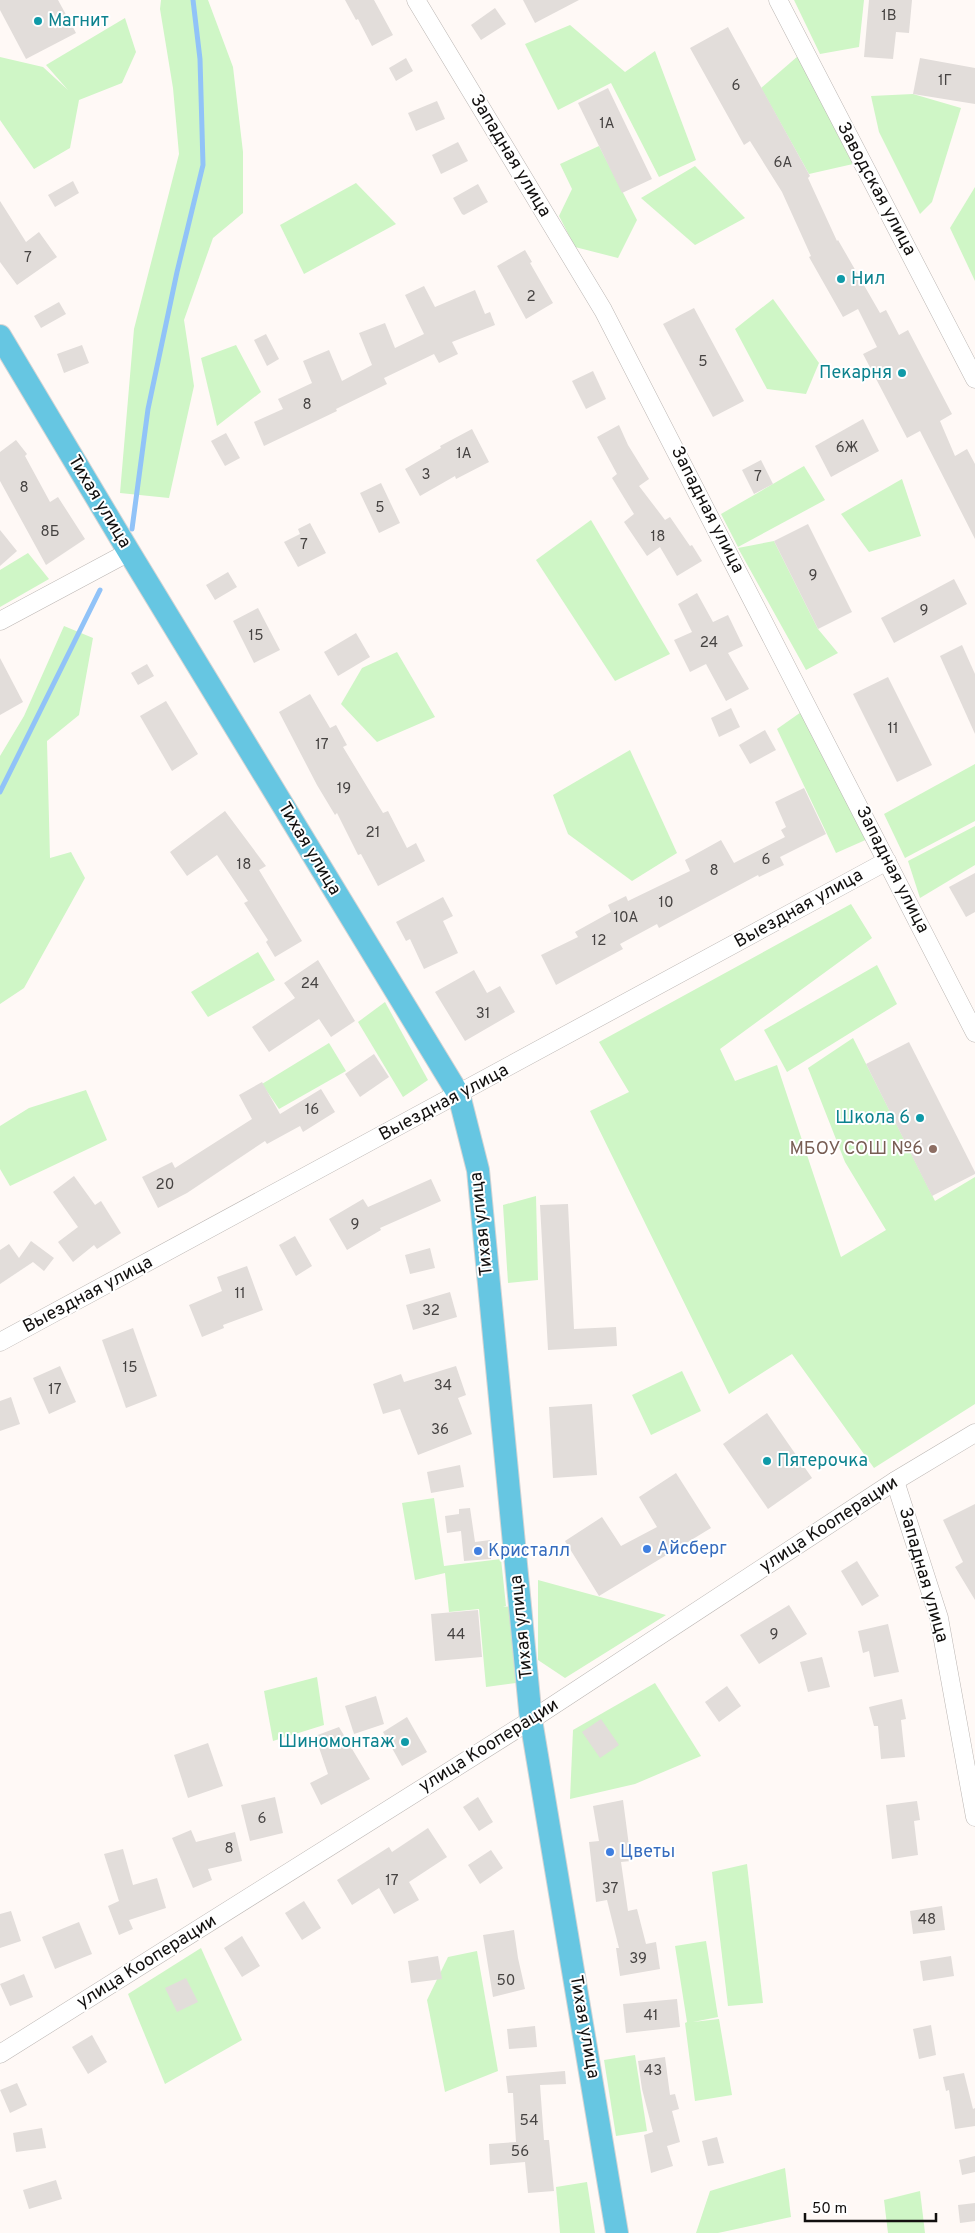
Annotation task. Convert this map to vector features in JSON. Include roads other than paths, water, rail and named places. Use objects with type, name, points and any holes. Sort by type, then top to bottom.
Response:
[{"type":"main road","name":"Тихая улица","points":[[0,336],[459,1095],[478,1170],[532,1720],[617,2233]]},
{"type":"street","name":"Западная улица","points":[[416,0],[603,310],[975,1033]]},
{"type":"street","name":"Заводская улица","points":[[778,0],[975,379]]},
{"type":"street","points":[[0,621],[129,552]]},
{"type":"street","name":"Выездная улица","points":[[0,1342],[459,1095],[887,861]]},
{"type":"street","name":"улица Кооперации","points":[[0,2054],[532,1720],[895,1481],[975,1433]]},
{"type":"street","name":"Западная улица","points":[[895,1481],[939,1618],[975,1817]]},
{"type":"waterway","points":[[132,529],[148,409],[177,272],[203,165],[200,59],[193,0]]},
{"type":"waterway","points":[[0,792],[100,590]]},
{"type":"place","name":"Магнит","points":[[38,21]]},
{"type":"place","name":"Нил","points":[[841,279]]},
{"type":"place","name":"Пекарня","points":[[902,373]]},
{"type":"place","name":"Школа 6","points":[[920,1118]]},
{"type":"place","name":"МБОУ СОШ №6","points":[[933,1149]]},
{"type":"place","name":"Пятерочка","points":[[767,1461]]},
{"type":"place","name":"Айсберг","points":[[647,1549]]},
{"type":"place","name":"Кристалл","points":[[478,1551]]},
{"type":"place","name":"Шиномонтаж","points":[[405,1742]]},
{"type":"place","name":"Цветы","points":[[610,1852]]}]
